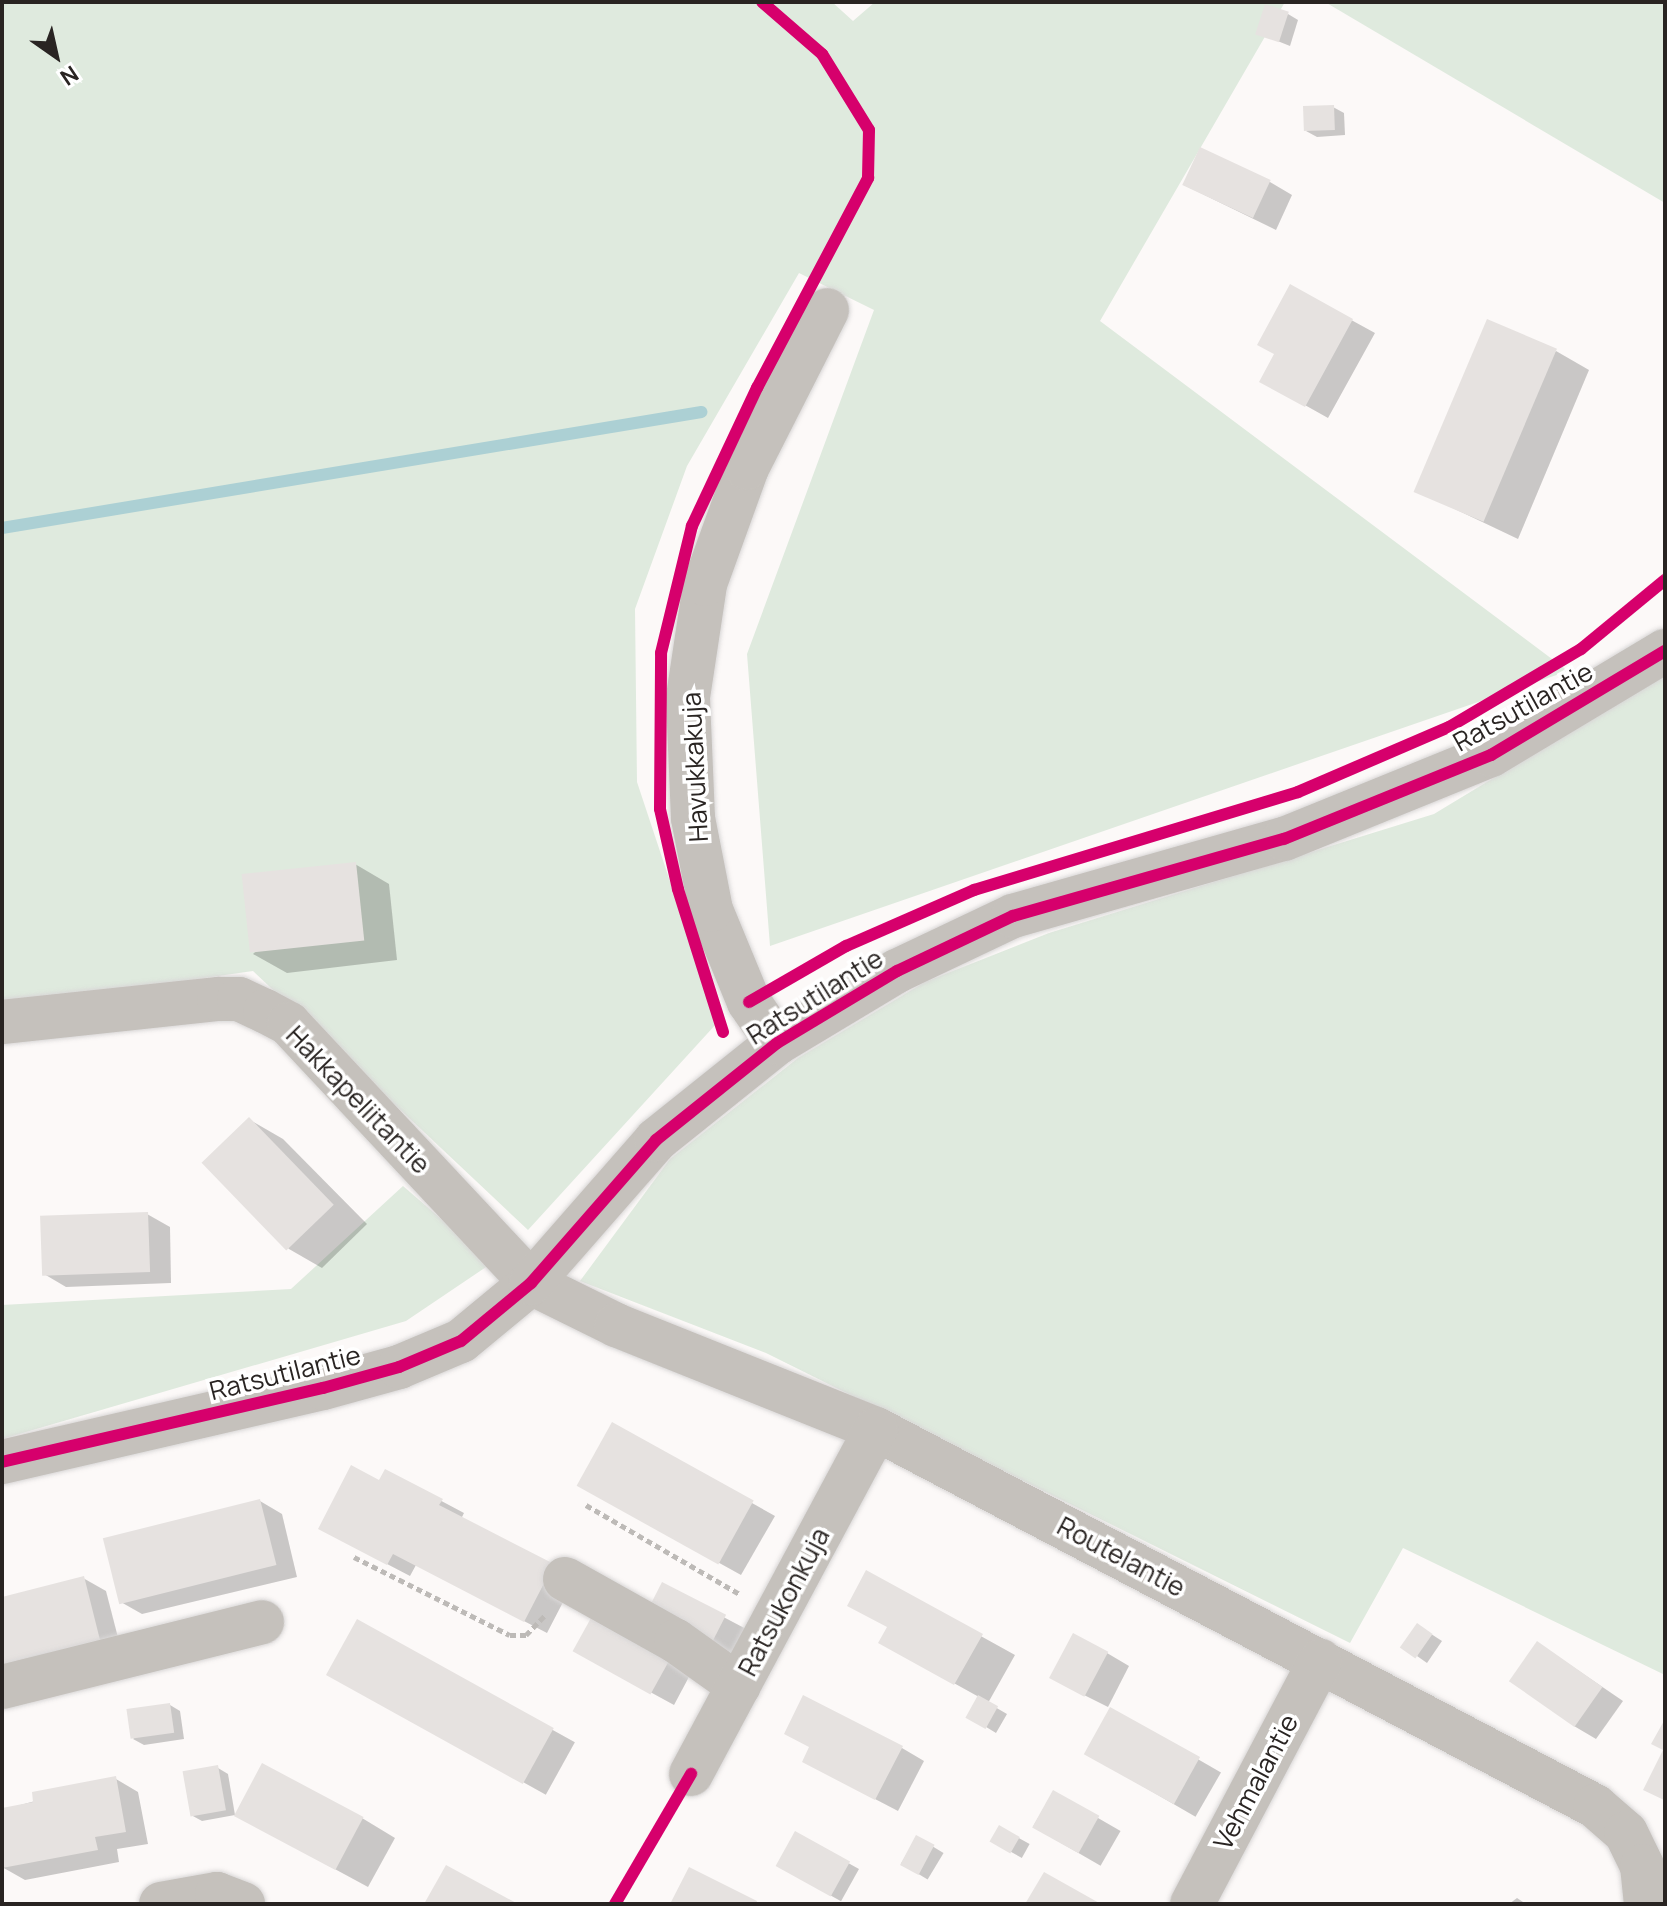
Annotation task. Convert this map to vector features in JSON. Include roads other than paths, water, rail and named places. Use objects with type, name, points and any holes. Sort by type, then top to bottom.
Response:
[{"type":"street","name":"Havukkakuja","points":[[777,1043],[749,1002],[711,910],[693,818],[688,697],[705,584],[715,555],[747,468],[827,310]]},
{"type":"street","name":"Ratsutilantie","points":[[2,1462],[399,1367],[461,1341],[531,1283],[656,1140],[777,1043],[897,971],[1013,916],[1284,839],[1491,755],[1665,651]]},
{"type":"street","name":"Hakkapeliitantie","points":[[2,1022],[219,999],[239,999],[265,1011],[289,1024],[531,1283]]},
{"type":"street","name":"Routelantie","points":[[531,1283],[616,1325],[876,1429],[1595,1806],[1626,1833],[1642,1866],[1646,1904]]},
{"type":"street","name":"Ratsukonkuja","points":[[691,1774],[876,1429]]},
{"type":"street","points":[[565,1579],[676,1641],[739,1686]]},
{"type":"street","points":[[2,1687],[262,1622]]},
{"type":"street","name":"Vehmalantie","points":[[1192,1904],[1320,1661]]},
{"type":"street","points":[[161,1904],[217,1894],[243,1904]]},
{"type":"waterway","points":[[2,528],[701,412]]}]
